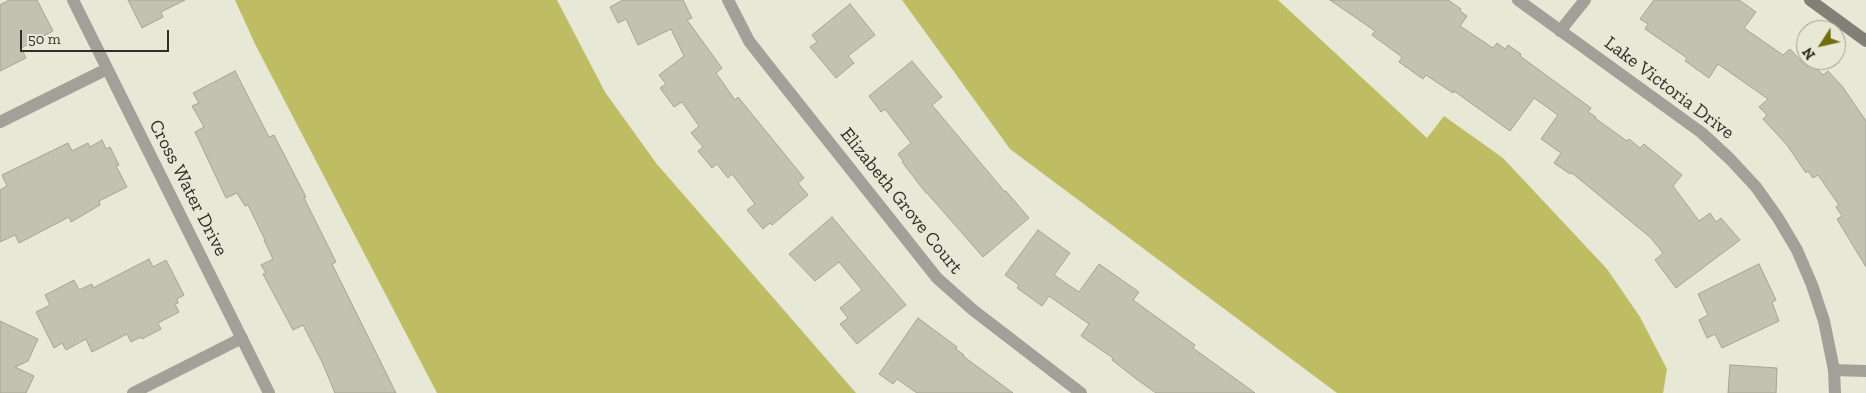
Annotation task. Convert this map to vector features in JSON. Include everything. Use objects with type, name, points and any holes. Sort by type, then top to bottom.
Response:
[{"type":"main road","points":[[1810,0],[1866,41]]},
{"type":"street","name":"Cross Water Drive","points":[[73,0],[269,393]]},
{"type":"street","name":"Elizabeth Grove Court","points":[[728,0],[749,41],[937,278],[972,310],[1081,393]]},
{"type":"street","name":"Lake Victoria Drive","points":[[1518,0],[1702,133],[1756,187],[1788,234],[1812,285],[1824,321],[1834,370],[1835,393]]},
{"type":"street","points":[[1560,31],[1584,0]]},
{"type":"street","points":[[0,122],[107,69]]},
{"type":"street","points":[[133,393],[242,338]]},
{"type":"street","points":[[1834,370],[1866,371]]},
{"type":"shaded area","points":[[235,0],[557,0],[605,92],[656,163],[856,393],[437,393],[255,44]]},
{"type":"shaded area","points":[[902,0],[1278,0],[1427,138],[1444,116],[1503,158],[1607,269],[1640,317],[1667,369],[1663,393],[1337,393],[1010,149]]},
{"type":"building","points":[[9,0],[37,0],[53,31],[21,48],[26,58],[0,71],[0,5]]},
{"type":"building","points":[[128,0],[185,0],[161,12],[163,17],[142,28]]},
{"type":"building","points":[[623,0],[683,0],[692,18],[687,20],[722,68],[716,73],[735,100],[738,97],[804,178],[798,183],[808,195],[772,225],[770,223],[763,229],[747,210],[755,204],[732,174],[728,178],[717,164],[712,168],[698,151],[703,147],[691,133],[699,126],[682,102],[674,107],[660,88],[666,84],[659,75],[684,56],[671,29],[638,45],[626,19],[618,23],[610,7]]},
{"type":"building","points":[[1330,0],[1448,0],[1467,16],[1460,26],[1493,48],[1497,43],[1505,49],[1508,45],[1521,54],[1520,56],[1591,108],[1588,112],[1595,118],[1640,148],[1644,144],[1682,175],[1673,186],[1699,221],[1710,213],[1716,222],[1721,218],[1740,240],[1676,288],[1655,260],[1663,253],[1651,238],[1572,173],[1570,174],[1554,163],[1561,153],[1541,139],[1558,115],[1534,98],[1510,131],[1454,91],[1453,93],[1426,75],[1423,79],[1399,62],[1402,57],[1372,35],[1375,31]]},
{"type":"building","points":[[1654,0],[1739,0],[1756,12],[1744,28],[1783,55],[1790,49],[1796,55],[1796,70],[1818,70],[1823,75],[1828,71],[1842,86],[1866,121],[1866,267],[1837,219],[1842,216],[1836,207],[1839,205],[1818,175],[1813,178],[1808,171],[1806,173],[1787,145],[1763,119],[1767,115],[1759,107],[1768,99],[1718,64],[1709,78],[1685,61],[1687,58],[1645,29],[1648,24],[1640,19]]},
{"type":"building","points":[[850,4],[875,35],[848,56],[854,63],[836,78],[810,47],[817,42],[812,35]]},
{"type":"building","points":[[912,61],[942,97],[932,105],[1029,218],[983,257],[926,193],[902,162],[898,154],[911,143],[885,109],[881,112],[869,96]]},
{"type":"building","points":[[235,71],[269,137],[274,135],[306,197],[304,198],[336,262],[332,264],[396,393],[335,393],[303,325],[293,330],[263,274],[266,273],[261,265],[273,259],[265,240],[248,205],[245,206],[237,193],[226,198],[195,132],[204,127],[192,106],[199,103],[193,93]]},
{"type":"building","points":[[102,140],[106,149],[110,147],[119,165],[116,166],[127,187],[99,201],[100,205],[71,222],[69,217],[19,243],[15,235],[0,242],[0,190],[7,186],[2,175],[68,143],[72,151],[88,143],[90,147]]},
{"type":"building","points":[[832,217],[906,305],[857,344],[840,324],[848,318],[840,308],[862,290],[839,262],[815,281],[789,254]]},
{"type":"building","points":[[1038,230],[1070,253],[1054,275],[1079,292],[1099,264],[1139,292],[1133,300],[1195,345],[1193,348],[1255,393],[1156,393],[1135,378],[1112,360],[1113,358],[1081,336],[1089,324],[1049,296],[1042,306],[1017,288],[1019,285],[1005,275]]},
{"type":"building","points":[[149,259],[153,267],[166,260],[184,295],[177,299],[178,303],[175,304],[179,312],[158,323],[161,329],[142,339],[141,337],[131,342],[127,334],[92,352],[86,339],[66,350],[62,343],[54,348],[36,312],[50,305],[45,295],[74,280],[79,290],[92,284],[93,288]]},
{"type":"building","points":[[1759,264],[1776,300],[1772,302],[1779,321],[1722,348],[1715,334],[1707,338],[1699,320],[1708,315],[1698,294]]},
{"type":"building","points":[[918,318],[957,347],[956,349],[963,356],[1013,393],[917,393],[897,379],[893,384],[879,374]]},
{"type":"building","points":[[0,321],[38,339],[28,361],[15,367],[34,376],[26,393],[0,393]]},
{"type":"building","points":[[1730,365],[1777,368],[1776,393],[1728,393]]}]
